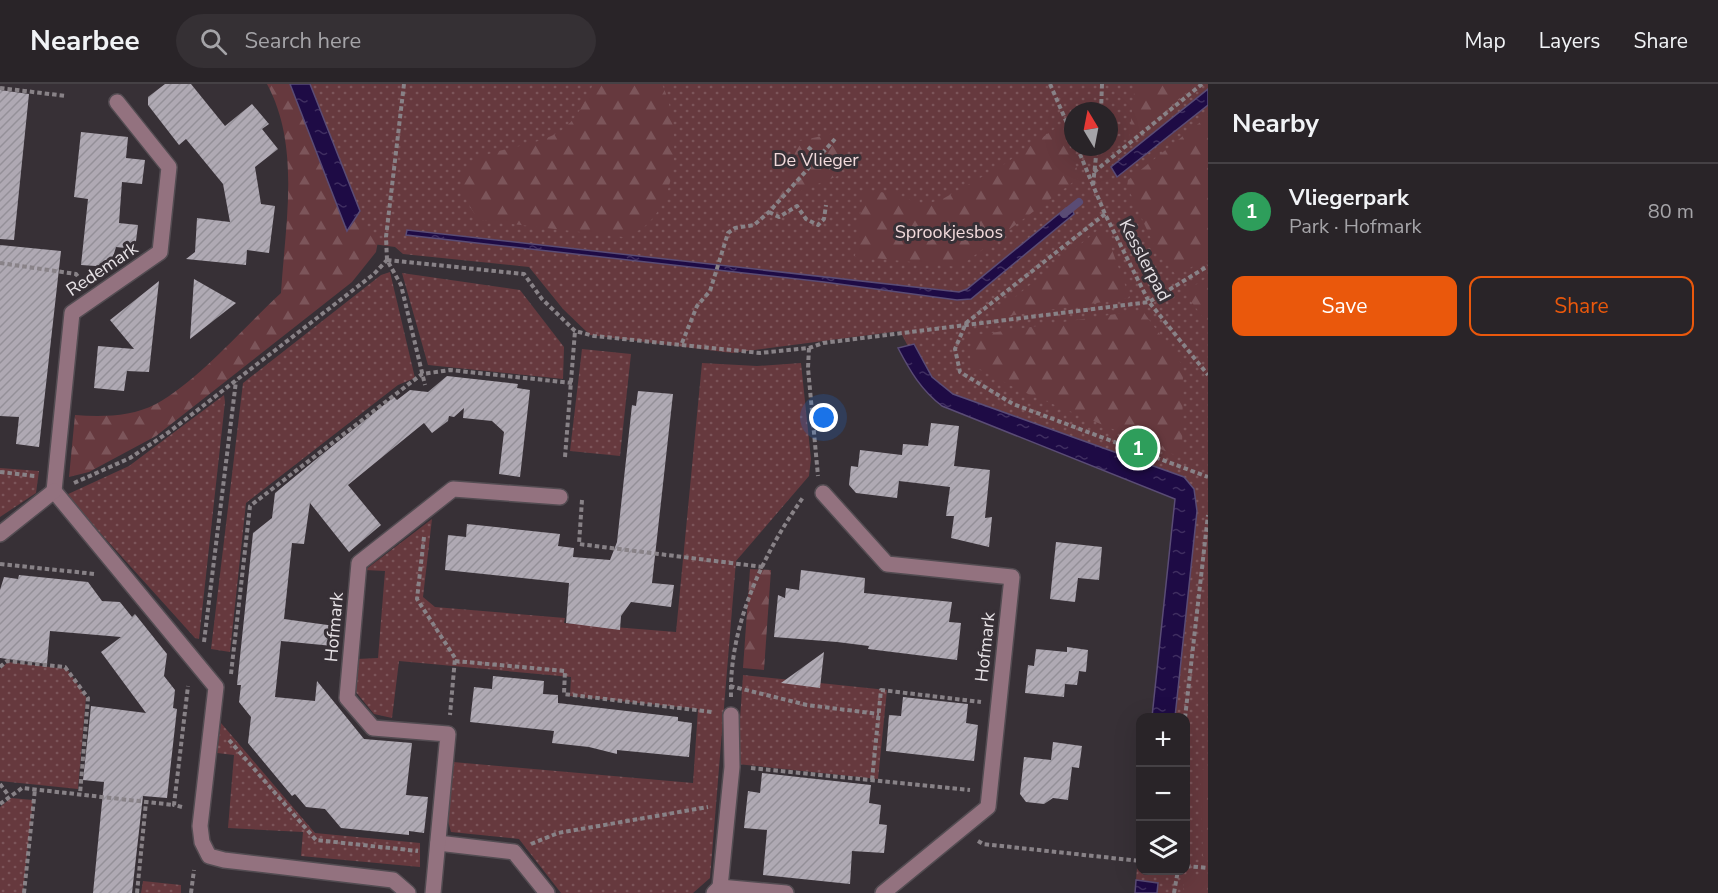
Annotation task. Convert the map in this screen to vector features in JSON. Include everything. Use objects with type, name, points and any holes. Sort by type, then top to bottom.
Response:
[{"type":"street","name":"Redemark","points":[[55,486],[72,313],[160,252],[169,167],[117,102]]},
{"type":"street","points":[[0,534],[55,486],[216,687],[202,811],[202,842],[209,856],[224,860],[393,880],[408,893]]},
{"type":"street","name":"Hofmark","points":[[821,487],[886,564],[1012,577],[988,807],[883,893]]},
{"type":"street","name":"Hofmark","points":[[448,734],[374,728],[347,698],[359,563],[453,489],[560,497]]},
{"type":"street","points":[[731,715],[732,766],[717,890],[786,893]]},
{"type":"street","points":[[434,893],[448,734]]},
{"type":"street","points":[[438,848],[514,852],[547,893]]},
{"type":"path","points":[[404,84],[386,237],[387,260],[400,285],[425,385]]},
{"type":"path","points":[[1050,84],[1064,116]]},
{"type":"path","points":[[1101,102],[1102,84]]},
{"type":"path","points":[[1094,172],[1202,84]]},
{"type":"path","points":[[0,88],[66,96]]},
{"type":"path","points":[[682,343],[697,306],[710,291],[718,259],[728,233],[735,228],[754,225],[769,212],[835,139]]},
{"type":"path","points":[[808,147],[831,168]]},
{"type":"path","name":"Kesslerpad","points":[[1080,156],[1105,214],[1149,302],[1208,375]]},
{"type":"path","points":[[1092,186],[1096,156]]},
{"type":"path","points":[[769,212],[779,217],[797,206],[806,219],[818,225],[824,219],[826,205]]},
{"type":"path","points":[[1105,214],[966,323],[954,349],[960,372],[1013,404],[1208,477]]},
{"type":"path","points":[[387,260],[524,274],[542,299],[575,331],[594,336],[682,343],[760,353],[809,348],[823,343],[966,323],[1149,302],[1208,266]]},
{"type":"path","points":[[0,472],[55,486],[84,481],[130,458],[236,381],[374,274],[387,260]]},
{"type":"path","points":[[0,263],[76,274],[94,299]]},
{"type":"path","points":[[565,457],[575,331]]},
{"type":"path","points":[[455,661],[565,671],[564,693],[731,715],[730,686],[740,620],[763,567],[797,506],[811,486],[821,487],[808,368],[809,348]]},
{"type":"path","points":[[230,682],[250,506],[422,374],[450,370],[572,383]]},
{"type":"path","points":[[174,806],[189,681],[201,668],[236,381]]},
{"type":"path","points":[[582,499],[579,544],[763,567]]},
{"type":"path","points":[[426,510],[417,599],[455,661],[448,734]]},
{"type":"path","points":[[1185,713],[1208,515]]},
{"type":"path","points":[[0,564],[125,576]]},
{"type":"path","points":[[0,667],[7,661],[64,667],[88,698],[80,794]]},
{"type":"path","points":[[730,686],[807,705],[879,714]]},
{"type":"path","points":[[872,780],[882,690],[998,705]]},
{"type":"path","points":[[226,736],[316,840],[438,848]]},
{"type":"path","points":[[732,766],[989,792]]},
{"type":"path","points":[[0,784],[9,796]]},
{"type":"path","points":[[0,804],[22,788],[146,802],[202,811]]},
{"type":"path","points":[[24,893],[35,789]]},
{"type":"path","points":[[514,852],[558,833],[705,809],[729,792]]},
{"type":"path","points":[[137,893],[146,802]]},
{"type":"path","points":[[965,825],[983,844],[1136,861]]},
{"type":"path","points":[[1190,866],[1208,868]]},
{"type":"path","points":[[1174,893],[1177,875]]},
{"type":"path","points":[[191,893],[193,877]]},
{"type":"green space","points":[[267,84],[290,84],[347,230],[355,221],[379,236],[376,252],[352,282],[156,436],[89,472],[69,477],[75,415],[126,414],[156,404],[205,367],[281,293],[287,214],[287,160],[278,108]]},
{"type":"green space","points":[[278,84],[1208,84],[1208,893],[1146,893],[1147,882],[1136,880],[1136,875],[1190,875],[1190,713],[1164,713],[1186,495],[949,402],[925,379],[900,331],[732,353],[590,335],[563,309],[529,267],[403,254],[395,247],[328,238]]},
{"type":"green space","points":[[593,84],[662,84],[669,103],[674,148],[672,172],[657,214],[642,228],[623,237],[479,220],[464,195],[462,177],[469,164],[484,156],[545,139],[562,130],[577,115]]},
{"type":"green space","points":[[1135,84],[1197,84],[1129,139]]},
{"type":"green space","points":[[1208,116],[1208,257],[1177,276],[1158,254],[1127,186],[1128,180]]},
{"type":"green space","name":"Sprookjesbos","points":[[1060,125],[1064,135],[1064,156],[1072,156],[1080,177],[959,267],[855,256],[863,191],[893,193],[920,204],[939,201],[1003,165]]},
{"type":"green space","name":"De Vlieger","points":[[840,132],[840,175],[778,200],[799,141]]},
{"type":"green space","points":[[1103,226],[1130,298],[988,319]]},
{"type":"green space","points":[[390,272],[415,378],[398,385],[246,503],[230,652],[211,649],[243,383],[381,275]]},
{"type":"green space","points":[[402,273],[520,290],[564,347],[563,379],[428,365]]},
{"type":"green space","points":[[1208,277],[1208,324],[1184,292]]},
{"type":"green space","points":[[1142,310],[1183,366],[1182,458],[1019,390],[970,364],[971,336]]},
{"type":"green space","points":[[582,349],[631,354],[620,456],[570,451]]},
{"type":"green space","points":[[702,363],[757,366],[801,363],[811,459],[809,476],[736,561],[710,878],[693,893],[561,893],[519,839],[451,832],[448,821],[453,762],[693,783],[698,709],[570,696],[571,677],[399,661],[392,718],[374,714],[355,691],[357,659],[378,658],[385,571],[365,570],[432,519],[423,597],[435,607],[565,618],[564,623],[676,632]]},
{"type":"green space","points":[[224,395],[199,639],[195,638],[66,495],[129,466]]},
{"type":"green space","points":[[0,468],[39,471],[36,493],[0,517]]},
{"type":"green space","points":[[750,569],[771,570],[764,670],[743,668]]},
{"type":"green space","points":[[8,662],[67,669],[86,697],[78,789],[0,781],[0,669]]},
{"type":"green space","points":[[743,675],[887,690],[878,779],[737,764]]},
{"type":"green space","points":[[221,723],[315,833],[420,843],[420,867],[301,856],[303,832],[228,828],[234,755],[217,753]]},
{"type":"green space","points":[[1200,770],[1208,770],[1208,857],[1203,856]]},
{"type":"green space","points":[[11,798],[33,800],[23,893],[0,893],[0,807]]},
{"type":"green space","points":[[1185,875],[1208,876],[1208,893],[1183,893]]},
{"type":"green space","points":[[143,881],[181,885],[181,893],[141,893]]},
{"type":"water","points":[[290,84],[310,84],[360,211],[347,231]]},
{"type":"water","points":[[1208,89],[1208,105],[1117,177],[1111,167]]},
{"type":"water","points":[[1066,208],[1072,209],[1074,214],[971,299],[957,300],[824,282],[406,235],[407,230],[959,292],[967,289]]},
{"type":"water","points":[[914,344],[932,377],[953,394],[1184,477],[1194,489],[1197,511],[1175,713],[1152,713],[1175,499],[942,406],[917,380],[898,348]]},
{"type":"water","points":[[1136,880],[1158,883],[1157,893],[1135,893]]},
{"type":"building","points":[[165,84],[191,84],[225,126],[252,104],[269,124],[262,129],[278,149],[255,167],[261,204],[275,206],[269,253],[247,250],[246,265],[186,259],[195,252],[197,218],[230,222],[223,184],[186,139],[179,145],[148,105],[148,97]]},
{"type":"building","points":[[0,90],[29,94],[14,240],[0,239]]},
{"type":"building","points":[[81,132],[128,137],[126,158],[145,160],[142,184],[122,182],[119,223],[138,225],[135,249],[116,247],[110,267],[81,265],[88,199],[74,197]]},
{"type":"building","points":[[0,245],[61,251],[39,447],[16,444],[19,417],[0,416]]},
{"type":"building","points":[[194,279],[236,303],[190,339]]},
{"type":"building","points":[[159,281],[149,372],[127,371],[124,391],[94,388],[98,346],[134,349],[110,320]]},
{"type":"building","points":[[447,376],[518,384],[517,388],[530,390],[520,477],[499,474],[504,432],[492,421],[463,418],[464,408],[454,417],[449,416],[448,421],[432,433],[424,423],[348,485],[381,525],[349,552],[310,503],[304,544],[292,543],[284,619],[335,626],[333,646],[281,641],[275,697],[315,701],[317,681],[364,739],[412,743],[406,795],[428,797],[424,833],[409,831],[409,835],[341,828],[325,809],[306,807],[295,794],[292,796],[248,743],[251,717],[239,702],[241,685],[237,685],[253,533],[272,518],[275,493],[320,456],[394,397],[397,400],[410,390],[428,392]]},
{"type":"building","points":[[638,391],[673,394],[652,583],[674,585],[671,607],[631,602],[621,616],[620,630],[566,623],[569,583],[445,570],[448,535],[466,537],[467,524],[560,534],[558,546],[574,548],[573,557],[610,560],[617,542],[632,405],[636,406]]},
{"type":"building","points":[[931,423],[959,426],[954,466],[990,470],[985,518],[992,517],[989,547],[951,538],[954,516],[946,516],[950,487],[899,481],[897,498],[856,493],[849,485],[851,466],[858,467],[860,450],[902,455],[903,444],[928,446]]},
{"type":"building","points":[[1056,542],[1102,547],[1099,580],[1078,578],[1075,602],[1050,599]]},
{"type":"building","points":[[801,570],[865,578],[864,593],[952,602],[949,622],[961,623],[957,660],[868,649],[869,646],[774,637],[778,595],[785,598],[786,588],[799,590]]},
{"type":"building","points":[[19,575],[88,582],[102,601],[120,602],[132,617],[135,614],[167,654],[164,676],[175,690],[173,708],[177,709],[167,798],[143,796],[132,893],[93,893],[104,782],[83,780],[91,706],[146,713],[101,652],[121,637],[50,631],[47,664],[0,658],[0,590],[4,577],[18,579]]},
{"type":"building","points":[[1067,647],[1088,650],[1086,672],[1079,671],[1077,685],[1065,684],[1064,697],[1025,693],[1028,665],[1034,666],[1036,649],[1067,652]]},
{"type":"building","points":[[824,652],[820,688],[781,683]]},
{"type":"building","points":[[493,676],[544,681],[543,694],[558,695],[558,703],[678,717],[678,721],[692,723],[689,757],[617,750],[617,754],[589,747],[552,743],[554,731],[470,722],[474,687],[492,689]]},
{"type":"building","points":[[903,697],[968,704],[966,723],[978,725],[974,761],[886,751],[889,715],[901,716]]},
{"type":"building","points":[[1053,742],[1082,746],[1079,768],[1072,767],[1068,800],[1053,798],[1044,804],[1026,802],[1020,794],[1024,757],[1051,760]]},
{"type":"building","points":[[762,773],[871,785],[869,803],[881,805],[879,824],[887,825],[884,853],[852,851],[850,884],[763,875],[767,830],[744,828],[748,791],[760,793]]},
{"type":"waterway","points":[[1064,214],[1079,202]]},
{"type":"place","name":"Vliegerpark","points":[[1138,448]]}]
